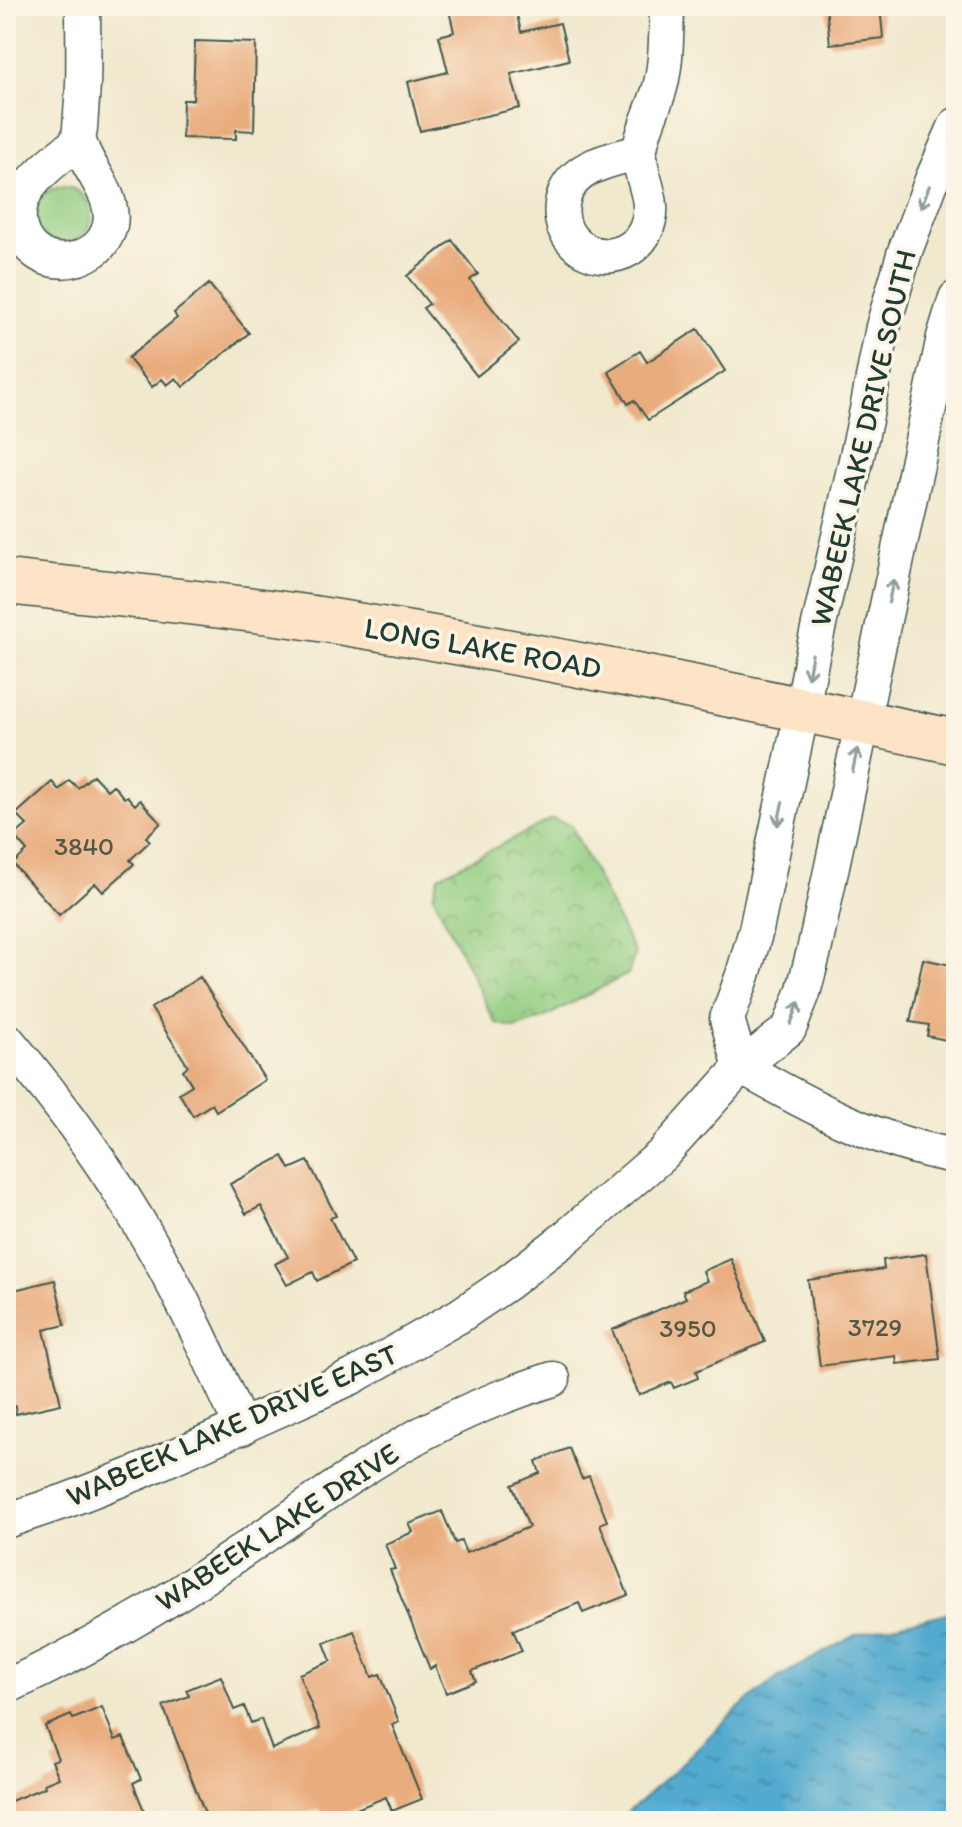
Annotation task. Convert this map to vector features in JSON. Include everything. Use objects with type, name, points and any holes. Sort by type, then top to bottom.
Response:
[{"type":"main road","name":"LONG LAKE ROAD","points":[[6,582],[312,618],[561,661],[956,742]]},
{"type":"street","points":[[79,141],[83,6]]},
{"type":"street","points":[[639,152],[659,89],[666,47],[667,6]]},
{"type":"street","name":"WABEEK LAKE DRIVE SOUTH","points":[[802,710],[883,327],[905,251],[956,125]]},
{"type":"street","name":"WABEEK LAKE DRIVE SOUTH","points":[[863,722],[944,337],[956,298]]},
{"type":"street","points":[[802,710],[756,930],[727,1019],[741,1067],[800,1101],[863,1130],[956,1156]]},
{"type":"street","name":"WABEEK LAKE DRIVE EAST","points":[[6,1521],[124,1478],[352,1377],[459,1316],[506,1284],[563,1240],[663,1154],[741,1067],[789,1029],[814,951],[863,722]]},
{"type":"street","points":[[6,1039],[98,1160],[155,1251],[208,1353],[242,1428]]},
{"type":"street","name":"WABEEK LAKE DRIVE","points":[[6,1687],[167,1600],[363,1468],[427,1431],[498,1398],[553,1379]]},
{"type":"green space","points":[[63,187],[83,195],[91,215],[83,235],[63,243],[43,235],[35,215],[43,195]]},
{"type":"green space","points":[[552,819],[571,825],[635,954],[628,974],[543,1018],[515,1028],[495,1023],[433,895],[439,876]]},
{"type":"water","points":[[956,1611],[956,1821],[618,1821],[735,1711],[777,1678],[855,1635]]},
{"type":"building","points":[[448,6],[515,6],[521,32],[560,23],[569,60],[511,74],[520,108],[420,131],[408,82],[448,72],[439,36],[454,32]]},
{"type":"building","points":[[826,6],[880,6],[883,38],[830,44]]},
{"type":"building","points":[[195,41],[256,43],[254,131],[236,130],[236,139],[182,138],[183,100],[193,100]]},
{"type":"building","points":[[452,240],[478,274],[470,280],[519,342],[477,376],[423,308],[429,304],[407,276]]},
{"type":"building","points":[[209,284],[249,333],[183,387],[176,378],[167,385],[162,379],[152,387],[128,358],[177,318],[174,313]]},
{"type":"building","points":[[698,329],[725,371],[648,420],[634,400],[628,404],[608,371],[640,351],[647,362]]},
{"type":"building","points":[[93,775],[107,790],[113,785],[135,805],[140,800],[161,823],[146,837],[150,841],[130,860],[134,864],[103,892],[95,883],[59,915],[13,864],[27,851],[14,836],[27,825],[16,814],[52,782],[59,790],[69,780],[78,788]]},
{"type":"building","points":[[923,959],[956,966],[956,1042],[927,1036],[929,1025],[910,1022]]},
{"type":"building","points":[[200,977],[265,1080],[216,1111],[212,1104],[193,1116],[179,1093],[192,1085],[183,1070],[188,1066],[151,1008]]},
{"type":"building","points":[[283,1156],[290,1169],[308,1161],[336,1216],[330,1218],[353,1263],[317,1281],[313,1272],[287,1285],[275,1264],[288,1257],[261,1206],[246,1214],[230,1184]]},
{"type":"building","points":[[926,1254],[940,1359],[897,1364],[896,1356],[820,1366],[808,1280],[884,1269],[883,1260]]},
{"type":"building","points":[[731,1259],[765,1342],[696,1371],[698,1378],[674,1388],[671,1382],[639,1395],[612,1330],[686,1298],[683,1291],[707,1281],[703,1271]]},
{"type":"building","points":[[55,1280],[65,1325],[44,1330],[61,1404],[16,1414],[15,1406],[6,1408],[6,1292]]},
{"type":"building","points":[[569,1448],[582,1479],[589,1476],[607,1521],[600,1524],[628,1595],[583,1613],[579,1603],[513,1630],[522,1651],[472,1671],[476,1681],[446,1693],[435,1666],[430,1669],[390,1570],[395,1569],[385,1544],[413,1532],[409,1524],[442,1511],[455,1543],[461,1541],[466,1553],[529,1527],[512,1485],[540,1473],[536,1461]]},
{"type":"building","points":[[354,1631],[372,1677],[380,1674],[399,1722],[392,1725],[422,1799],[392,1811],[386,1797],[327,1821],[324,1821],[319,1809],[288,1821],[208,1821],[163,1706],[189,1696],[186,1690],[221,1676],[234,1710],[244,1706],[251,1723],[261,1719],[272,1749],[320,1728],[299,1674],[331,1661],[324,1643]]},
{"type":"building","points":[[102,1707],[115,1740],[123,1737],[141,1779],[133,1783],[148,1821],[6,1821],[6,1803],[59,1778],[52,1761],[58,1759],[45,1726]]}]
